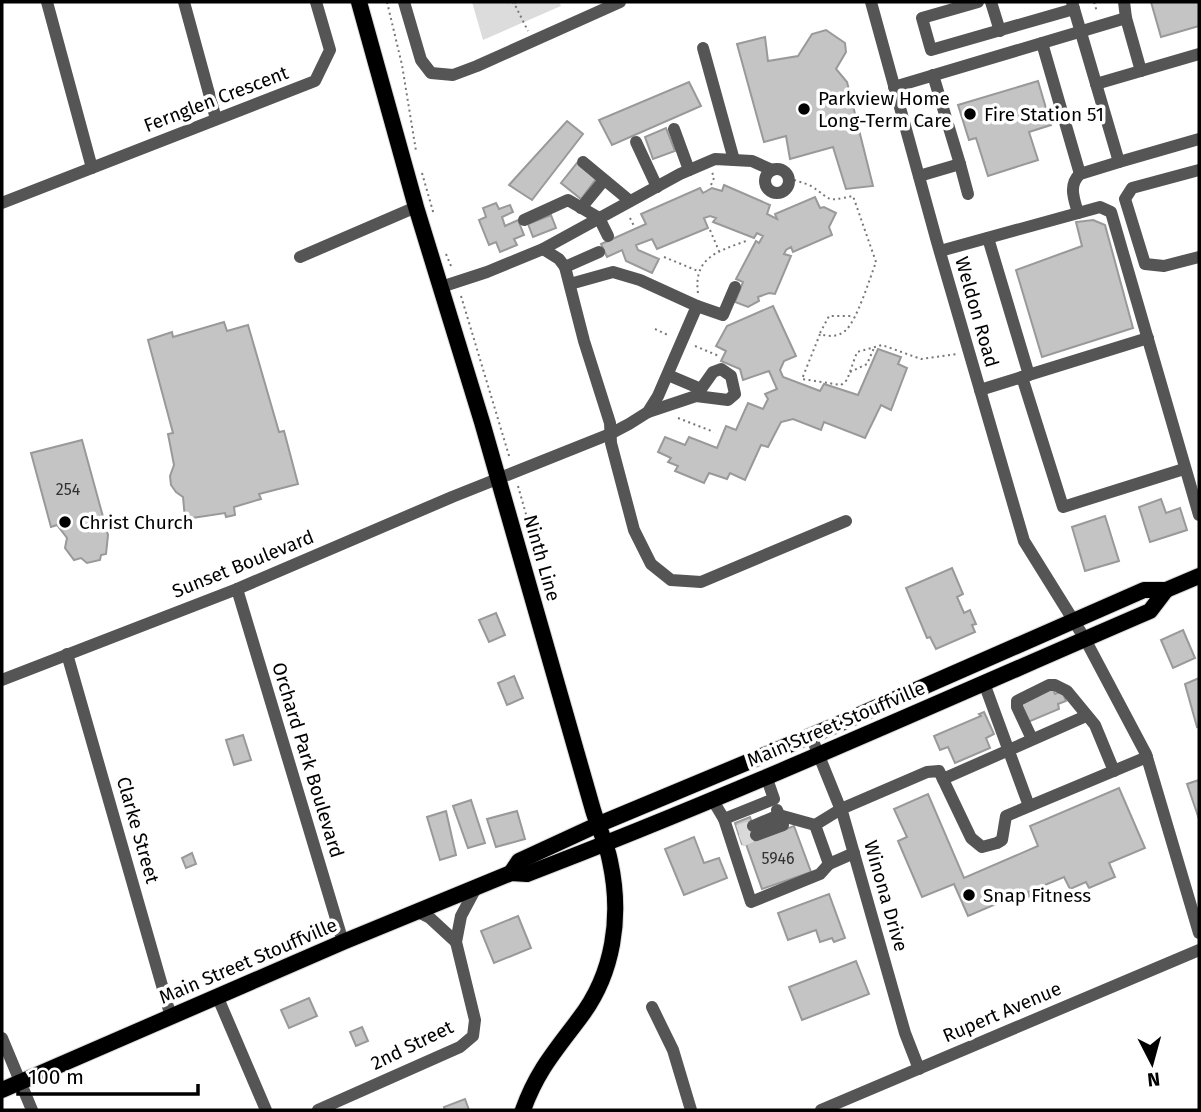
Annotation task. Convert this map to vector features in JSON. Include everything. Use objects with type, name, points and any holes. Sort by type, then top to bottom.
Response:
[{"type":"main road","name":"Ninth Line","points":[[359,2],[416,207],[498,478],[597,825],[610,858],[616,896],[615,932],[604,977],[580,1018],[559,1043],[531,1086],[523,1110]]},
{"type":"main road","name":"Main Street Stouffville","points":[[511,873],[519,861],[597,825],[811,736],[1144,590],[1166,590],[1199,576]]},
{"type":"main road","name":"Main Street Stouffville","points":[[2,1090],[511,873],[527,874],[604,845],[984,683],[1150,611],[1166,590]]},
{"type":"street","points":[[47,2],[92,168]]},
{"type":"street","points":[[184,2],[216,119]]},
{"type":"street","name":"Fernglen Crescent","points":[[2,203],[315,81],[330,50],[316,2]]},
{"type":"street","points":[[404,2],[421,60],[431,73],[453,75],[620,2]]},
{"type":"street","name":"Weldon Road","points":[[871,2],[1024,541],[1086,639],[1147,757],[1199,933]]},
{"type":"street","points":[[978,2],[922,18],[931,50],[1000,31],[1073,5],[1119,162]]},
{"type":"street","points":[[991,2],[1000,31]]},
{"type":"street","points":[[1124,2],[1141,71]]},
{"type":"street","points":[[894,87],[1126,18]]},
{"type":"street","points":[[1042,43],[1080,174]]},
{"type":"street","points":[[703,48],[734,160]]},
{"type":"street","points":[[1096,84],[1199,54]]},
{"type":"street","points":[[933,75],[968,194]]},
{"type":"street","points":[[674,129],[689,170]]},
{"type":"street","points":[[1078,213],[1072,187],[1080,174],[1199,139]]},
{"type":"street","points":[[636,142],[657,187]]},
{"type":"street","points":[[441,287],[487,272],[543,248],[689,170],[715,159],[752,161],[772,170],[784,170],[789,178],[788,188],[781,194],[769,191],[764,179],[772,170]]},
{"type":"street","points":[[583,162],[630,201]]},
{"type":"street","points":[[919,176],[960,164]]},
{"type":"street","points":[[1199,170],[1132,188],[1125,200],[1145,264],[1164,266],[1199,257]]},
{"type":"street","points":[[581,208],[604,180]]},
{"type":"street","points":[[524,220],[568,200],[599,218],[608,236]]},
{"type":"street","points":[[300,257],[416,207]]},
{"type":"street","points":[[940,251],[1100,207],[1111,212],[1199,515]]},
{"type":"street","points":[[988,238],[1063,507],[1184,469]]},
{"type":"street","points":[[543,248],[559,259],[565,267],[584,341],[610,423],[610,434],[634,530],[651,564],[671,580],[701,582],[846,521]]},
{"type":"street","points":[[565,267],[599,253]]},
{"type":"street","points":[[570,284],[613,272],[640,280],[723,315],[735,287]]},
{"type":"street","points":[[648,412],[668,375],[697,306]]},
{"type":"street","points":[[980,390],[1148,338]]},
{"type":"street","name":"Sunset Boulevard","points":[[2,680],[237,589],[498,478],[610,434],[648,412],[699,392],[668,375]]},
{"type":"street","name":"Orchard Park Boulevard","points":[[237,589],[343,943]]},
{"type":"street","name":"Clarke Street","points":[[67,654],[171,1017]]},
{"type":"street","points":[[984,683],[1029,806]]},
{"type":"street","points":[[1032,739],[1017,707],[1018,698],[1055,685],[1067,691],[1095,725],[1114,771]]},
{"type":"street","points":[[943,779],[1086,716]]},
{"type":"street","name":"Winona Drive","points":[[811,736],[841,809],[905,1033],[919,1069]]},
{"type":"street","points":[[779,815],[815,825],[841,809],[927,772],[939,771],[971,838],[982,847],[1002,840],[1006,816],[1147,757]]},
{"type":"street","points":[[755,830],[783,825],[766,776]]},
{"type":"street","points":[[712,799],[735,838],[751,902],[820,874],[829,864],[854,853]]},
{"type":"street","points":[[724,819],[774,799]]},
{"type":"street","points":[[815,825],[829,864]]},
{"type":"street","name":"2nd Street","points":[[318,1110],[460,1047],[473,1036],[475,1020],[456,942],[461,916],[476,888]]},
{"type":"street","points":[[418,912],[430,918],[456,942]]},
{"type":"street","name":"Rupert Avenue","points":[[821,1110],[1199,950]]},
{"type":"street","points":[[218,998],[266,1110]]},
{"type":"street","points":[[652,1007],[673,1049],[691,1110]]},
{"type":"street","points":[[2,1038],[32,1110]]},
{"type":"path","points":[[387,2],[402,65],[416,153]]},
{"type":"path","points":[[507,2],[515,3],[533,41]]},
{"type":"path","points":[[1094,2],[1097,12]]},
{"type":"path","points":[[420,166],[434,214]]},
{"type":"path","points":[[789,178],[811,186],[826,199],[853,196],[876,262],[854,317],[845,332],[830,337],[820,334]]},
{"type":"path","points":[[710,229],[719,251]]},
{"type":"path","points":[[697,306],[700,300],[697,289],[699,272],[705,260],[719,251],[746,241]]},
{"type":"path","points":[[444,249],[451,266]]},
{"type":"path","points":[[664,257],[699,272]]},
{"type":"path","points":[[461,296],[510,459]]},
{"type":"path","points":[[854,317],[829,316],[802,379],[841,385],[847,380],[857,352],[881,345],[921,359],[968,351]]},
{"type":"path","points":[[850,372],[867,364],[875,347]]},
{"type":"path","points":[[678,418],[714,432]]},
{"type":"path","points":[[518,486],[531,532]]},
{"type":"shaded area","points":[[472,2],[559,2],[561,6],[483,40]]},
{"type":"building","points":[[1151,2],[1199,2],[1199,26],[1161,37]]},
{"type":"building","name":"Parkview Home Long-Term Care","points":[[826,30],[845,43],[846,52],[836,69],[847,82],[873,186],[846,189],[833,147],[790,159],[786,136],[764,142],[737,44],[765,37],[768,61],[798,56],[812,34]]},
{"type":"building","points":[[1038,81],[1051,125],[1029,132],[1038,160],[988,176],[976,138],[969,140],[958,105]]},
{"type":"building","points":[[689,82],[701,106],[612,145],[599,120]]},
{"type":"building","points":[[567,121],[583,134],[532,200],[509,185]]},
{"type":"building","points":[[666,128],[675,151],[653,159],[645,137]]},
{"type":"building","points":[[577,163],[596,179],[581,199],[561,183]]},
{"type":"building","points":[[724,185],[770,205],[767,214],[777,219],[775,214],[815,197],[820,208],[824,207],[836,213],[829,227],[832,235],[793,252],[791,247],[786,250],[784,254],[791,256],[775,294],[758,297],[759,301],[748,307],[735,302],[743,282],[736,279],[756,241],[759,243],[763,236],[757,233],[754,238],[713,222],[716,218],[710,216],[704,218],[708,228],[657,249],[652,239],[636,245],[638,250],[659,259],[652,273],[626,261],[622,250],[607,257],[601,244],[646,224],[641,214],[700,188],[703,193],[712,188],[722,191]]},
{"type":"building","points":[[496,203],[499,209],[510,205],[513,212],[502,217],[505,226],[518,220],[524,235],[514,239],[517,245],[500,252],[496,242],[489,245],[479,220],[486,217],[483,208]]},
{"type":"building","points":[[551,215],[556,228],[533,237],[528,224]]},
{"type":"building","points":[[1093,220],[1105,225],[1133,328],[1042,357],[1016,270],[1082,246],[1076,222]]},
{"type":"building","points":[[773,306],[796,356],[784,361],[780,370],[783,377],[820,391],[824,384],[858,395],[878,349],[901,357],[898,364],[907,368],[891,410],[881,405],[865,438],[824,422],[821,430],[793,419],[781,422],[768,447],[761,445],[745,480],[730,473],[727,479],[709,473],[704,483],[675,471],[678,466],[668,462],[671,458],[658,452],[665,437],[685,445],[689,437],[717,448],[726,426],[736,430],[748,403],[763,409],[768,399],[765,394],[777,389],[769,371],[743,380],[740,369],[721,361],[726,351],[716,346],[727,326]]},
{"type":"building","points":[[224,322],[227,331],[248,325],[279,432],[284,431],[298,484],[259,494],[261,499],[234,507],[235,515],[226,517],[225,513],[185,519],[183,497],[171,485],[170,476],[174,465],[168,434],[173,433],[148,340],[172,332],[173,337]]},
{"type":"building","points":[[82,440],[108,535],[106,554],[101,555],[100,560],[87,563],[81,558],[74,560],[65,548],[67,538],[57,525],[51,527],[31,453]]},
{"type":"building","points":[[1161,499],[1166,513],[1180,508],[1187,530],[1150,542],[1139,507]]},
{"type":"building","points":[[1105,516],[1119,561],[1085,571],[1072,527]]},
{"type":"building","points":[[952,568],[963,594],[957,597],[964,613],[970,610],[976,624],[972,625],[975,632],[936,649],[930,637],[927,638],[906,588]]},
{"type":"building","points":[[496,613],[505,635],[489,642],[479,620]]},
{"type":"building","points":[[1183,630],[1195,658],[1173,668],[1161,640]]},
{"type":"building","points":[[514,676],[523,698],[507,705],[498,683]]},
{"type":"building","points":[[1199,678],[1199,726],[1197,727],[1185,684]]},
{"type":"building","points":[[1052,686],[1055,694],[1062,691],[1066,701],[1058,704],[1059,709],[1028,722],[1019,700]]},
{"type":"building","points":[[984,712],[994,734],[986,738],[990,748],[955,763],[948,747],[940,750],[934,736],[981,716],[979,714]]},
{"type":"building","points":[[243,735],[251,760],[234,765],[226,740]]},
{"type":"building","points":[[1199,780],[1199,819],[1187,784]]},
{"type":"building","points":[[1119,788],[1145,848],[1109,863],[1115,877],[1089,888],[1086,882],[1070,889],[1064,877],[1028,892],[1030,896],[1012,904],[1010,898],[968,916],[954,884],[922,897],[898,841],[907,837],[894,809],[928,794],[964,878],[1038,846],[1030,826]]},
{"type":"building","points":[[471,800],[485,843],[468,848],[453,806]]},
{"type":"building","points":[[446,811],[456,855],[440,860],[427,817]]},
{"type":"building","points":[[517,811],[525,839],[496,847],[487,819]]},
{"type":"building","points":[[750,817],[757,839],[742,844],[735,823]]},
{"type":"building","points":[[794,826],[811,872],[762,889],[746,844]]},
{"type":"building","points":[[694,837],[704,863],[719,858],[727,878],[684,895],[665,849]]},
{"type":"building","points":[[192,853],[196,864],[186,868],[182,858]]},
{"type":"building","points":[[829,894],[845,938],[834,942],[832,938],[820,942],[816,930],[788,940],[778,913]]},
{"type":"building","points":[[518,916],[531,948],[494,963],[481,931]]},
{"type":"building","points":[[856,961],[869,994],[802,1020],[789,987]]},
{"type":"building","points":[[309,998],[317,1016],[289,1028],[281,1010]]},
{"type":"building","points":[[362,1027],[368,1041],[356,1046],[350,1032]]},
{"type":"building","points":[[465,1099],[469,1110],[445,1110],[444,1107]]},
{"type":"tunnel","points":[[738,831],[753,826]]},
{"type":"tunnel","points":[[741,841],[756,835]]},
{"type":"place","name":"Parkview Home Long-Term Care","points":[[804,109]]},
{"type":"place","name":"Fire Station 51","points":[[970,114]]},
{"type":"place","name":"Christ Church","points":[[65,522]]},
{"type":"place","name":"Snap Fitness","points":[[969,895]]}]
